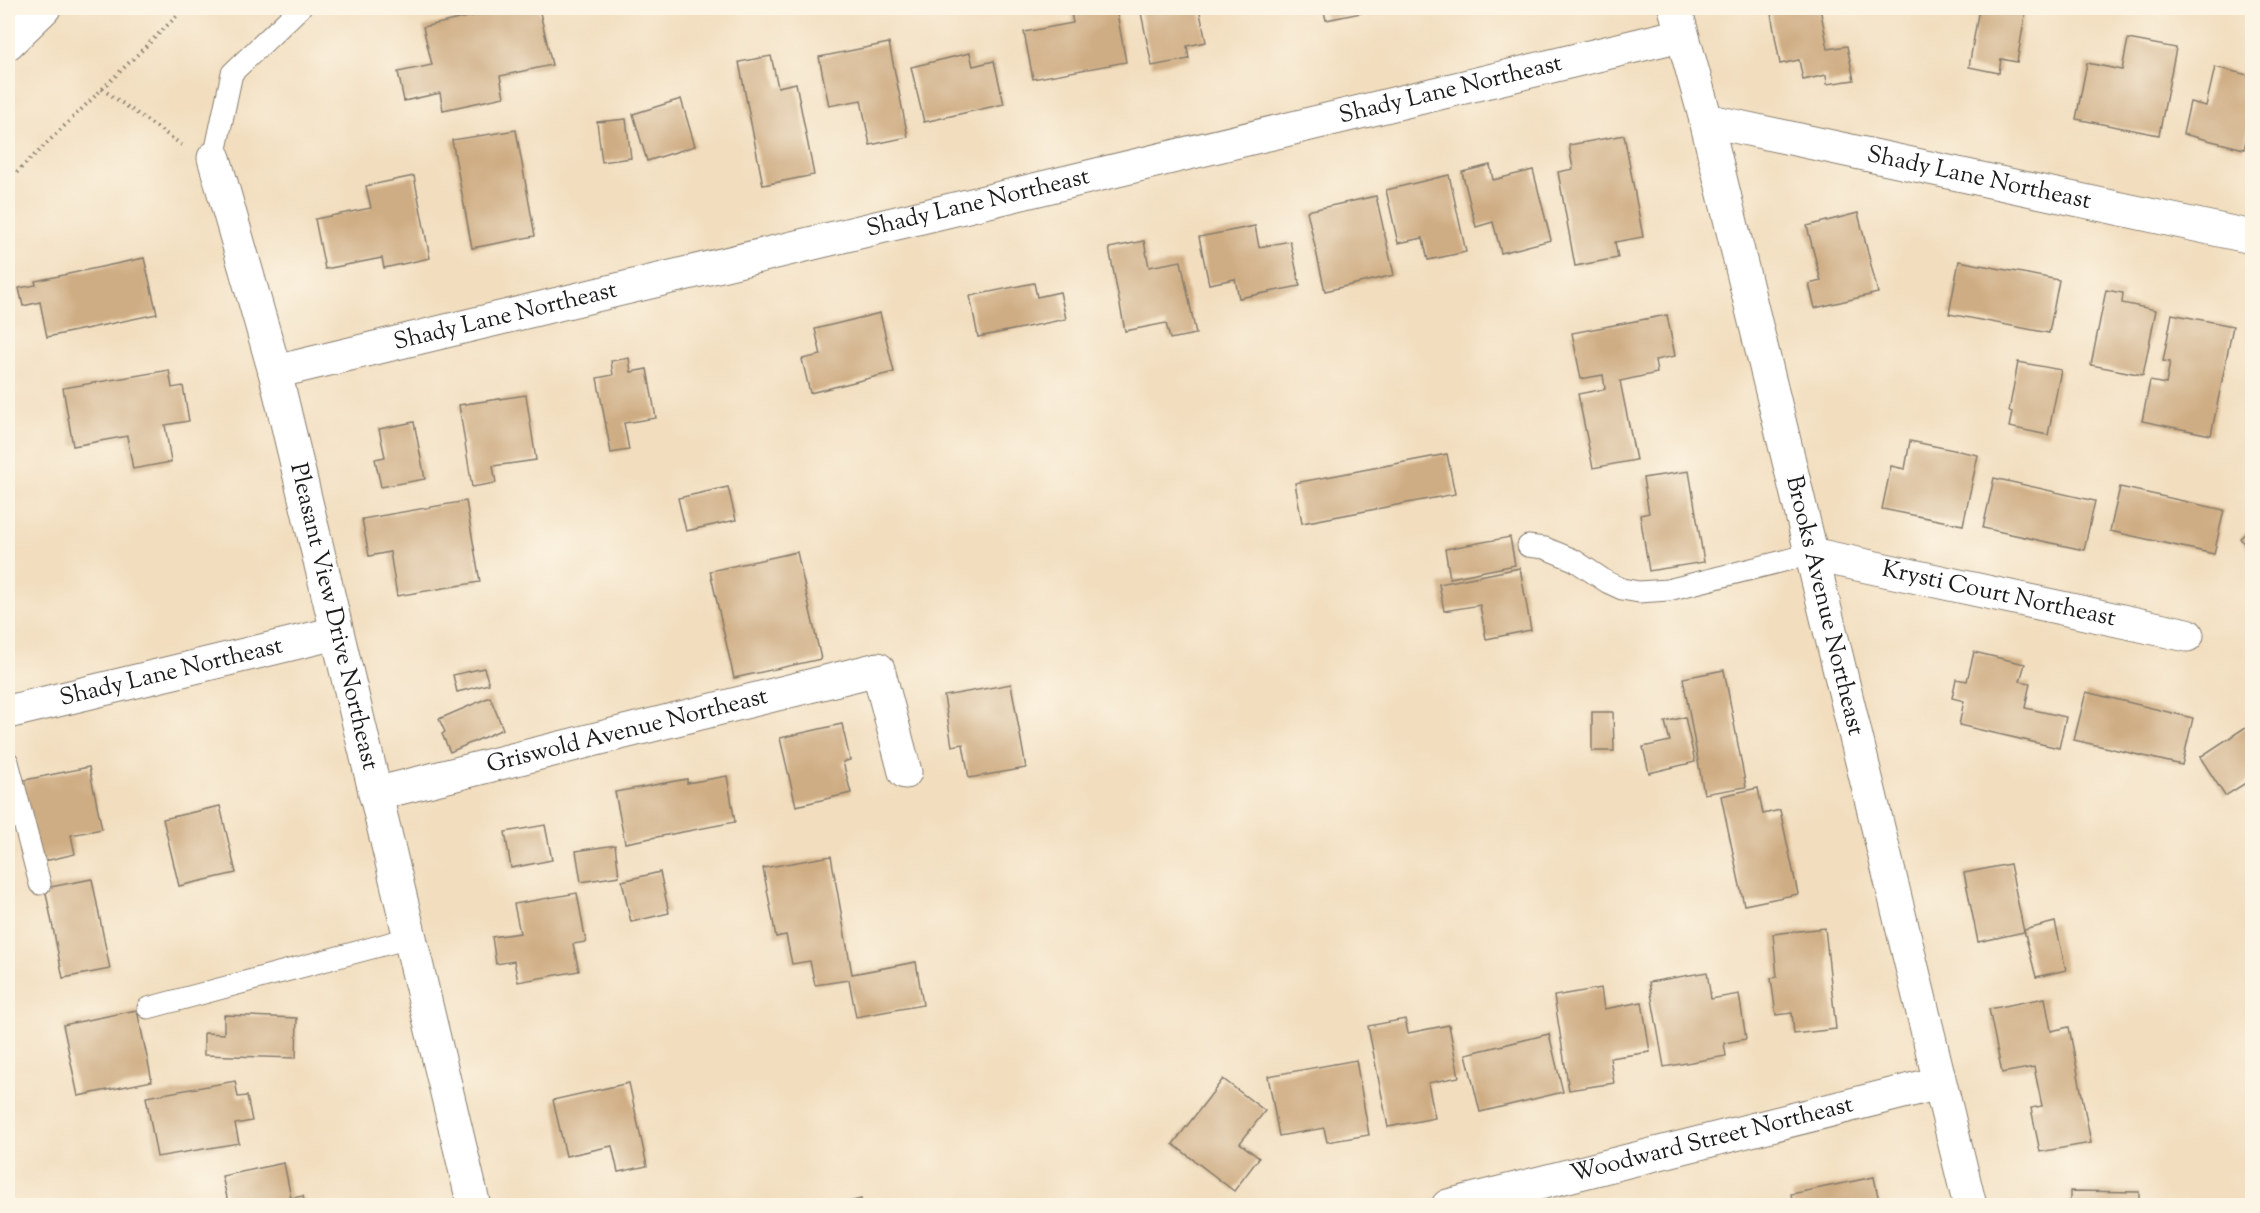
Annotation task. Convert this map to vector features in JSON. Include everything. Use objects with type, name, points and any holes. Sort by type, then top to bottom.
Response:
[{"type":"main road","points":[[8,43],[44,8]]},
{"type":"main road","name":"Brooks Avenue Northeast","points":[[1678,21],[1706,120],[1970,1206]]},
{"type":"main road","name":"Shady Lane Northeast","points":[[275,372],[1678,21]]},
{"type":"main road","name":"Shady Lane Northeast","points":[[1706,120],[2253,237]]},
{"type":"main road","name":"Pleasant View Drive Northeast","points":[[214,158],[275,372],[474,1206]]},
{"type":"main road","name":"Krysti Court Northeast","points":[[1811,554],[2187,635]]},
{"type":"main road","name":"Shady Lane Northeast","points":[[8,712],[336,633]]},
{"type":"main road","name":"Griswold Avenue Northeast","points":[[375,794],[878,669],[905,772]]},
{"type":"main road","name":"Woodward Street Northeast","points":[[1448,1206],[1939,1083]]},
{"type":"lane","points":[[214,158],[232,73],[300,8]]},
{"type":"lane","points":[[1528,546],[1545,548],[1574,560],[1606,582],[1622,589],[1639,592],[1668,590],[1811,554]]},
{"type":"lane","points":[[8,762],[40,884]]},
{"type":"lane","points":[[147,1008],[409,938]]},
{"type":"path","points":[[8,181],[185,8]]},
{"type":"path","points":[[102,89],[177,143],[214,158]]},
{"type":"building","points":[[508,8],[539,8],[552,65],[500,76],[504,97],[443,110],[440,93],[404,101],[398,72],[432,65],[423,27]]},
{"type":"building","points":[[1070,8],[1116,8],[1126,62],[1033,79],[1024,32],[1073,23]]},
{"type":"building","points":[[1140,8],[1199,8],[1206,42],[1187,46],[1189,59],[1152,66]]},
{"type":"building","points":[[1323,8],[1360,8],[1361,13],[1326,20]]},
{"type":"building","points":[[1770,8],[1820,8],[1828,49],[1847,46],[1854,80],[1827,84],[1826,75],[1803,80],[1799,60],[1780,64]]},
{"type":"building","points":[[1979,8],[2026,10],[2017,62],[2001,59],[1999,73],[1969,67]]},
{"type":"building","points":[[2128,39],[2176,48],[2159,135],[2076,119],[2087,63],[2122,70]]},
{"type":"building","points":[[889,43],[908,137],[870,145],[861,100],[829,106],[819,57]]},
{"type":"building","points":[[970,53],[973,66],[994,61],[1004,104],[924,122],[911,67]]},
{"type":"building","points":[[771,56],[778,87],[796,83],[814,175],[763,185],[739,62]]},
{"type":"building","points":[[2215,67],[2252,76],[2252,115],[2244,149],[2183,134],[2190,102],[2206,106]]},
{"type":"building","points":[[681,99],[695,146],[647,161],[633,114]]},
{"type":"building","points":[[626,119],[631,158],[602,162],[597,122]]},
{"type":"building","points":[[516,130],[535,236],[472,248],[452,140]]},
{"type":"building","points":[[1624,135],[1643,237],[1615,242],[1618,258],[1575,266],[1558,172],[1573,169],[1569,145]]},
{"type":"building","points":[[1490,165],[1493,180],[1533,170],[1551,240],[1501,253],[1493,222],[1476,227],[1462,172]]},
{"type":"building","points":[[1449,175],[1466,252],[1428,260],[1423,238],[1398,243],[1386,190]]},
{"type":"building","points":[[414,176],[430,258],[384,268],[382,258],[325,269],[315,219],[371,208],[366,186]]},
{"type":"building","points":[[1376,196],[1394,275],[1325,291],[1307,211]]},
{"type":"building","points":[[1858,213],[1878,293],[1815,308],[1809,284],[1821,281],[1807,226]]},
{"type":"building","points":[[1255,226],[1259,247],[1290,241],[1300,286],[1239,298],[1235,279],[1209,284],[1199,237]]},
{"type":"building","points":[[1144,241],[1149,267],[1181,261],[1196,334],[1170,339],[1166,323],[1125,331],[1109,248]]},
{"type":"building","points":[[144,258],[157,314],[47,337],[40,302],[23,306],[19,288],[36,285],[35,281]]},
{"type":"building","points":[[1959,261],[2059,280],[2049,333],[1949,314]]},
{"type":"building","points":[[1034,283],[1037,297],[1060,292],[1066,319],[978,337],[970,296]]},
{"type":"building","points":[[2106,290],[2123,293],[2122,303],[2156,310],[2143,375],[2091,365]]},
{"type":"building","points":[[880,313],[894,372],[810,393],[802,359],[821,355],[815,329]]},
{"type":"building","points":[[2172,314],[2233,326],[2211,435],[2142,421],[2150,381],[2166,384],[2170,362],[2163,361]]},
{"type":"building","points":[[1667,315],[1675,356],[1655,360],[1657,373],[1620,381],[1636,460],[1593,468],[1578,394],[1605,389],[1603,375],[1581,379],[1572,333]]},
{"type":"building","points":[[629,358],[631,372],[647,369],[656,418],[624,423],[629,450],[611,453],[597,378],[613,375],[611,361]]},
{"type":"building","points":[[2018,362],[2061,370],[2048,435],[2009,427],[2012,412],[2009,411]]},
{"type":"building","points":[[169,370],[172,388],[183,386],[189,421],[165,425],[171,462],[133,469],[127,436],[73,446],[63,388]]},
{"type":"building","points":[[526,395],[536,460],[493,466],[496,483],[472,487],[459,405]]},
{"type":"building","points":[[414,422],[425,479],[381,487],[375,459],[385,457],[379,429]]},
{"type":"building","points":[[1910,441],[1978,455],[1963,525],[1882,509],[1891,466],[1905,469]]},
{"type":"building","points":[[1447,454],[1455,494],[1302,523],[1295,483]]},
{"type":"building","points":[[1689,471],[1704,562],[1649,571],[1640,515],[1649,513],[1643,478]]},
{"type":"building","points":[[1994,478],[2095,501],[2084,550],[1983,528]]},
{"type":"building","points":[[728,487],[736,520],[686,531],[678,498]]},
{"type":"building","points":[[2120,487],[2224,510],[2214,554],[2110,531]]},
{"type":"building","points":[[466,501],[480,582],[397,596],[390,552],[369,556],[362,519]]},
{"type":"building","points":[[2252,528],[2252,554],[2240,538]]},
{"type":"building","points":[[1510,537],[1515,565],[1450,578],[1445,549]]},
{"type":"building","points":[[797,552],[821,659],[734,678],[710,571]]},
{"type":"building","points":[[1520,568],[1531,630],[1486,639],[1480,605],[1444,611],[1439,584]]},
{"type":"building","points":[[1974,652],[2025,664],[2020,681],[2030,683],[2025,708],[2066,717],[2059,748],[1959,725],[1964,701],[1952,698],[1956,679],[1967,681]]},
{"type":"building","points":[[484,668],[489,684],[457,692],[453,675]]},
{"type":"building","points":[[1724,670],[1746,787],[1704,794],[1683,678]]},
{"type":"building","points":[[1011,684],[1026,768],[969,778],[963,744],[952,746],[944,696]]},
{"type":"building","points":[[2086,692],[2193,718],[2182,765],[2074,740]]},
{"type":"building","points":[[490,697],[503,729],[450,752],[442,734],[445,732],[439,719]]},
{"type":"building","points":[[1592,712],[1613,712],[1614,751],[1592,751]]},
{"type":"building","points":[[1685,717],[1695,762],[1649,773],[1643,747],[1670,741],[1665,722]]},
{"type":"building","points":[[2252,723],[2252,779],[2225,796],[2200,757]]},
{"type":"building","points":[[842,724],[850,760],[843,762],[851,793],[796,806],[780,738]]},
{"type":"building","points":[[89,767],[102,829],[71,835],[75,854],[36,863],[20,781]]},
{"type":"building","points":[[727,776],[735,822],[625,843],[615,792],[687,779],[687,783]]},
{"type":"building","points":[[1758,788],[1763,814],[1780,810],[1798,894],[1744,905],[1721,796]]},
{"type":"building","points":[[220,806],[236,873],[179,886],[163,819]]},
{"type":"building","points":[[545,825],[552,860],[511,868],[505,832]]},
{"type":"building","points":[[615,845],[619,876],[581,882],[576,851]]},
{"type":"building","points":[[831,856],[852,974],[916,962],[923,1005],[856,1017],[849,980],[815,985],[810,961],[792,964],[786,935],[776,937],[763,868]]},
{"type":"building","points":[[2010,864],[2024,932],[1978,942],[1964,873]]},
{"type":"building","points":[[660,872],[669,913],[631,922],[622,881]]},
{"type":"building","points":[[92,879],[110,969],[63,978],[45,888]]},
{"type":"building","points":[[577,893],[586,942],[573,944],[579,971],[518,982],[514,961],[496,964],[492,937],[520,933],[514,904]]},
{"type":"building","points":[[2055,922],[2066,970],[2036,977],[2024,930]]},
{"type":"building","points":[[1825,928],[1836,1029],[1794,1034],[1792,1013],[1776,1015],[1771,978],[1777,977],[1773,934]]},
{"type":"building","points":[[1707,972],[1711,999],[1739,994],[1746,1039],[1724,1043],[1726,1056],[1664,1067],[1649,982]]},
{"type":"building","points":[[1601,988],[1604,1009],[1642,1002],[1650,1052],[1610,1058],[1614,1083],[1569,1090],[1554,996]]},
{"type":"building","points":[[2045,998],[2051,1031],[2069,1027],[2091,1143],[2040,1152],[2031,1108],[2042,1106],[2034,1067],[2002,1073],[1989,1009]]},
{"type":"building","points":[[137,1010],[152,1081],[78,1096],[63,1025]]},
{"type":"building","points":[[224,1015],[297,1018],[296,1058],[204,1055],[204,1033],[224,1034]]},
{"type":"building","points":[[1405,1019],[1408,1033],[1449,1025],[1459,1077],[1428,1083],[1435,1118],[1388,1127],[1368,1026]]},
{"type":"building","points":[[1549,1034],[1563,1092],[1480,1112],[1466,1054]]},
{"type":"building","points":[[1356,1060],[1369,1135],[1327,1142],[1324,1128],[1279,1136],[1268,1076]]},
{"type":"building","points":[[1223,1079],[1265,1111],[1240,1143],[1259,1158],[1234,1191],[1173,1144]]},
{"type":"building","points":[[235,1081],[238,1097],[247,1096],[252,1121],[235,1124],[239,1143],[157,1157],[146,1097]]},
{"type":"building","points":[[629,1083],[647,1166],[618,1172],[612,1146],[566,1156],[553,1100]]},
{"type":"building","points":[[284,1163],[291,1198],[303,1196],[305,1206],[229,1206],[222,1176]]},
{"type":"building","points":[[1874,1177],[1880,1206],[1793,1206],[1791,1194]]},
{"type":"building","points":[[2070,1191],[2139,1192],[2139,1206],[2070,1206]]},
{"type":"building","points":[[861,1199],[863,1206],[836,1206],[836,1205]]}]
